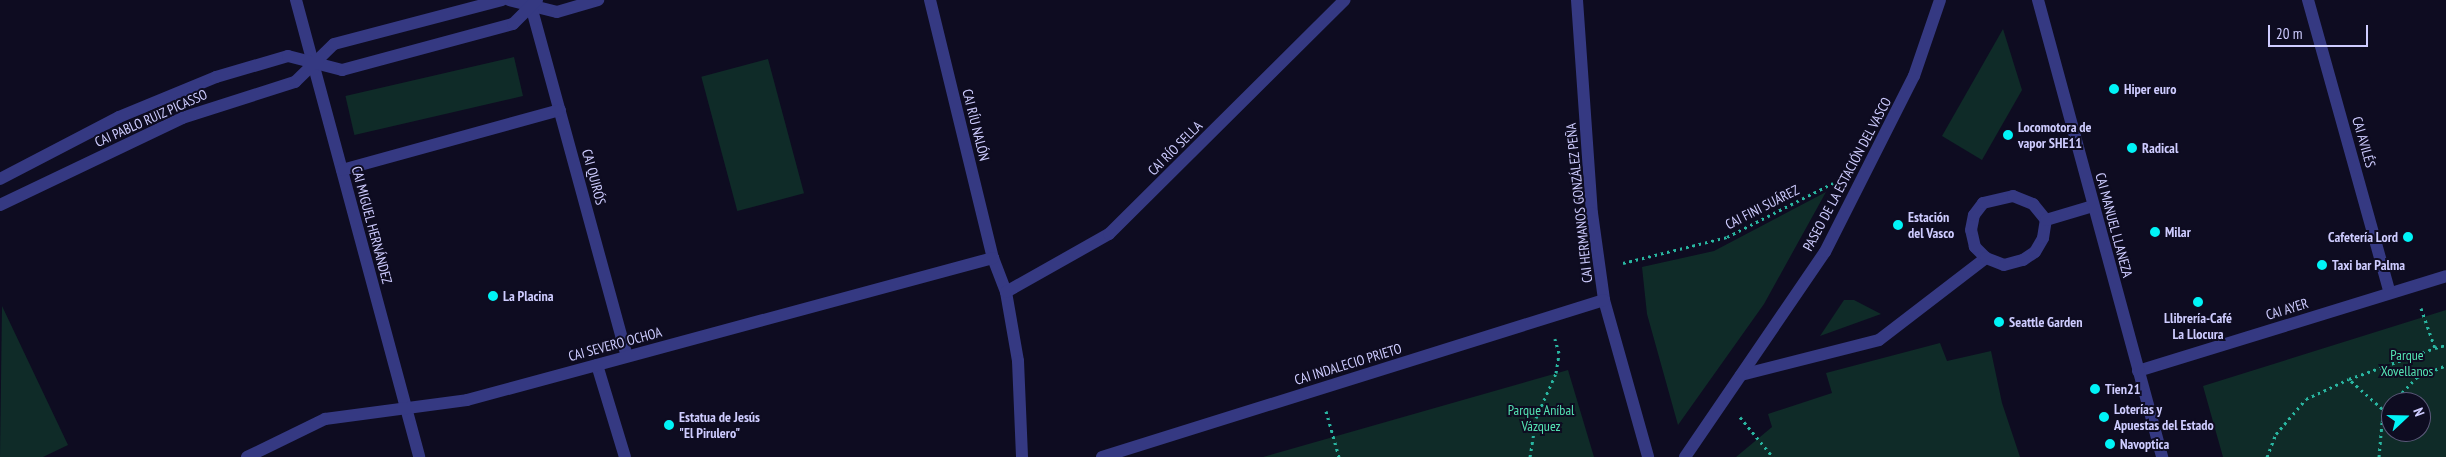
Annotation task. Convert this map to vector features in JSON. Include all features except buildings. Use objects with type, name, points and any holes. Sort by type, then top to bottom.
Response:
[{"type":"street","name":"CAI MIGUEL HERNÁNDEZ","points":[[296,0],[419,457]]},
{"type":"street","name":"CAI PABLO RUIZ PICASSO","points":[[0,205],[182,118],[295,82],[334,44],[502,0]]},
{"type":"street","points":[[509,0],[534,3],[557,12],[598,0]]},
{"type":"street","name":"CAI RÍU NALÓN","points":[[930,0],[993,258],[1006,292],[1018,361],[1022,457]]},
{"type":"street","name":"CAI RÍO SELLA","points":[[1006,292],[1109,234],[1345,0]]},
{"type":"street","name":"CAI HERMANOS GONZÁLEZ PEÑA","points":[[1577,0],[1592,213],[1604,300],[1648,457]]},
{"type":"street","name":"PASEO DE LA ESTACIÓN DEL VASCO","points":[[1685,457],[1825,252],[1914,76],[1940,0]]},
{"type":"street","name":"CAI MANUEL LLANEZA","points":[[2038,0],[2162,457]]},
{"type":"street","name":"CAI AVILÉS","points":[[2308,0],[2390,293]]},
{"type":"street","name":"CAI PABLO RUIZ PICASSO","points":[[0,179],[118,117],[216,77],[288,56],[342,70],[513,24],[534,3]]},
{"type":"street","name":"CAI QUIRÓS","points":[[534,3],[560,110],[628,356]]},
{"type":"street","points":[[342,170],[560,110]]},
{"type":"street","points":[[2013,196],[2033,204],[2046,220],[2043,238],[2035,252],[2023,260],[2004,265],[1986,258],[1975,246],[1972,230],[1974,215],[1983,203],[2013,196]]},
{"type":"street","points":[[2046,220],[2093,206]]},
{"type":"street","name":"CAI SEVERO OCHOA","points":[[247,457],[325,420],[467,400],[993,258]]},
{"type":"street","points":[[1741,375],[1879,340],[1986,258]]},
{"type":"street","name":"CAI AYER","points":[[2138,371],[2446,276]]},
{"type":"street","name":"CAI INDALECIO PRIETO","points":[[1102,457],[1604,300]]},
{"type":"street","points":[[597,365],[625,457]]},
{"type":"path","name":"CAI FINI SUÁREZ","points":[[1600,269],[1727,237],[1869,165]]},
{"type":"path","points":[[2413,286],[2435,348]]},
{"type":"path","points":[[1530,457],[1536,418],[1556,373],[1559,353],[1549,317]]},
{"type":"path","points":[[2267,457],[2276,434],[2306,399],[2348,379],[2446,345]]},
{"type":"path","points":[[2403,392],[2417,377],[2446,365]]},
{"type":"path","points":[[2348,379],[2381,408]]},
{"type":"path","points":[[1320,388],[1339,457]]},
{"type":"path","points":[[1724,399],[1773,457]]},
{"type":"path","points":[[2379,457],[2381,434]]},
{"type":"green space","points":[[2003,29],[2022,90],[1982,160],[1942,136]]},
{"type":"green space","points":[[514,57],[523,96],[354,135],[345,96]]},
{"type":"green space","points":[[768,59],[804,193],[737,211],[701,77]]},
{"type":"green space","points":[[1826,192],[1764,304],[1678,425],[1647,314],[1642,267],[1714,251]]},
{"type":"green space","points":[[1844,300],[1854,300],[1881,314],[1820,336]]},
{"type":"green space","points":[[2,306],[68,445],[43,457],[0,457]]},
{"type":"green space","name":"Parque Xovellanos","points":[[2446,310],[2446,457],[2223,457],[2203,386]]},
{"type":"green space","points":[[1940,343],[1947,361],[1991,351],[2002,403],[2020,457],[1736,457],[1772,427],[1768,414],[1832,393],[1826,373]]},
{"type":"green space","name":"Parque Aníbal Vázquez","points":[[1568,370],[1594,457],[1263,457]]},
{"type":"place","name":"Hiper euro","points":[[2114,89]]},
{"type":"place","name":"Locomotora de vapor SHE11","points":[[2008,135]]},
{"type":"place","name":"Radical","points":[[2132,148]]},
{"type":"place","name":"Estación del Vasco","points":[[1898,225]]},
{"type":"place","name":"Milar","points":[[2155,232]]},
{"type":"place","name":"Cafetería Lord","points":[[2408,237]]},
{"type":"place","name":"Taxi bar Palma","points":[[2322,265]]},
{"type":"place","name":"La Placina","points":[[493,296]]},
{"type":"place","name":"Llibrería-Café La Llocura","points":[[2198,302]]},
{"type":"place","name":"Seattle Garden","points":[[1999,322]]},
{"type":"place","name":"Tien21","points":[[2095,389]]},
{"type":"place","name":"Loterías y Apuestas del Estado","points":[[2104,417]]},
{"type":"place","name":"Estatua de Jesús \"El Pirulero\"","points":[[669,425]]},
{"type":"place","name":"Navoptica","points":[[2110,444]]}]
